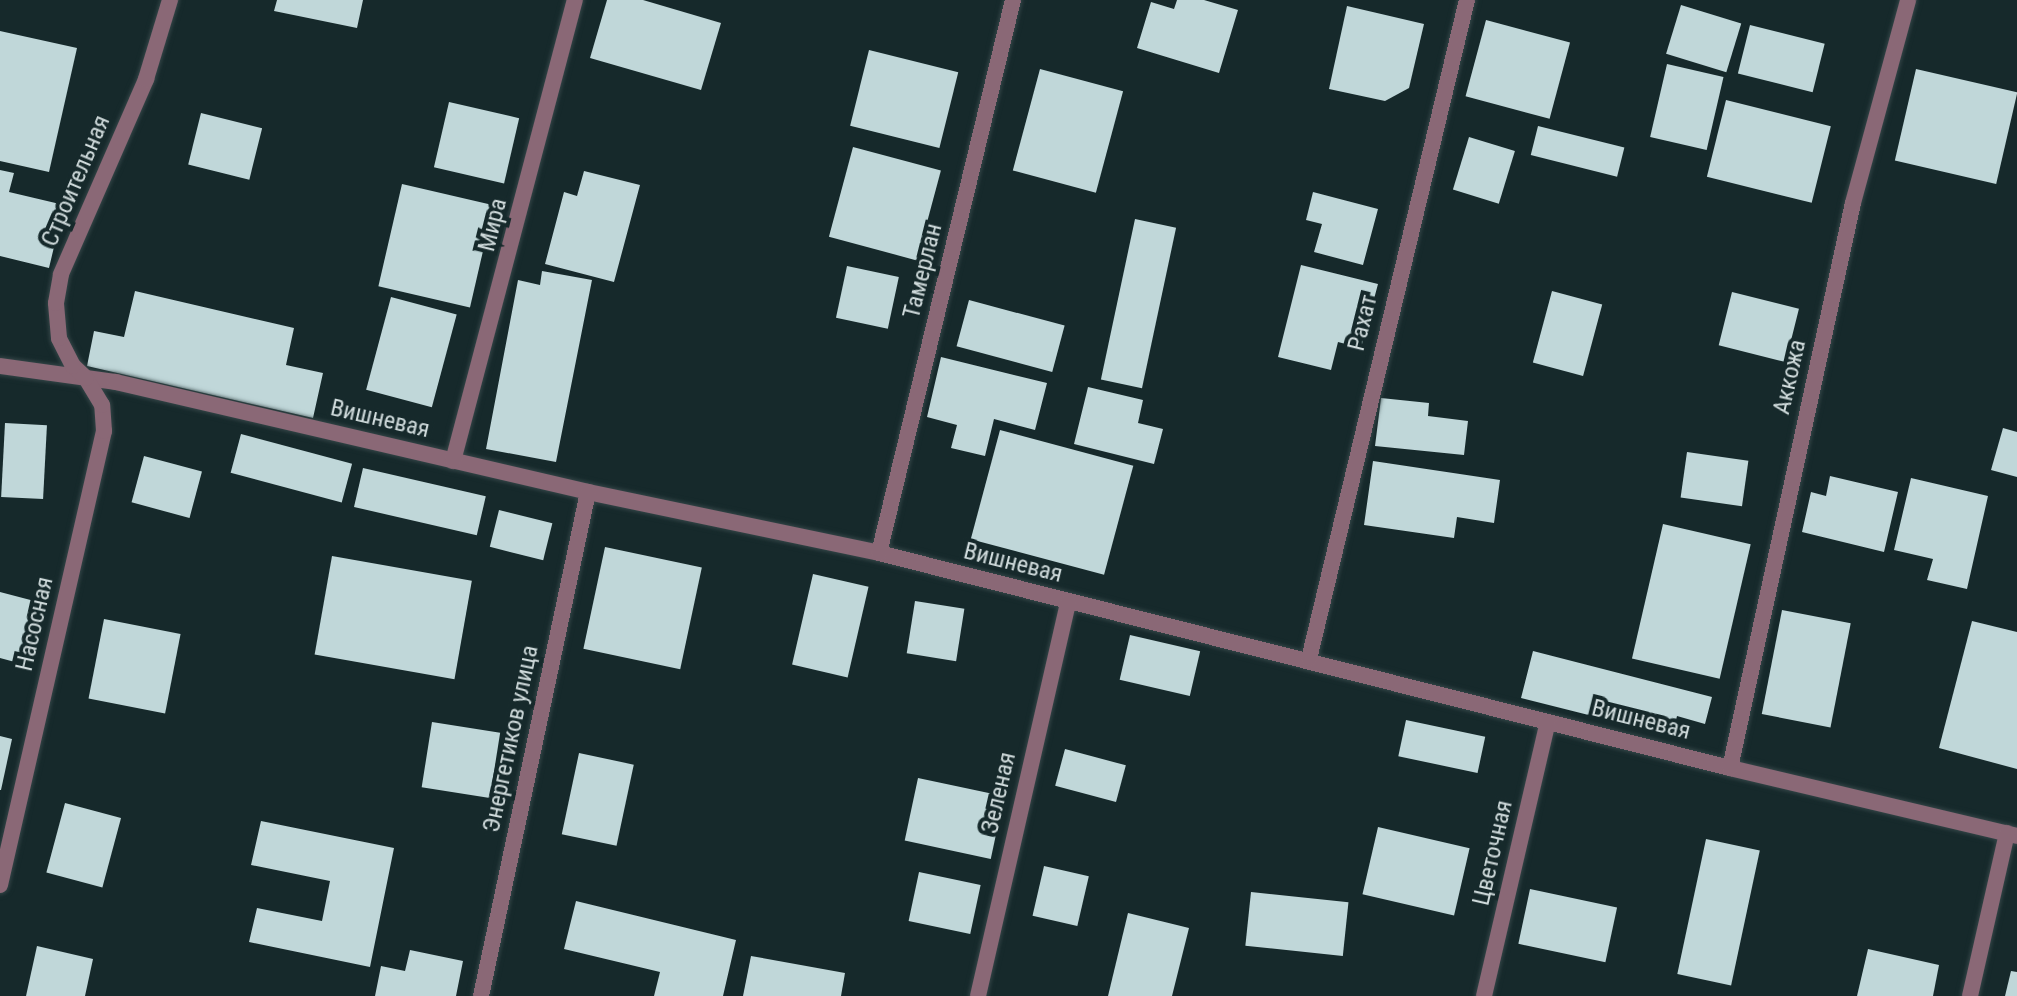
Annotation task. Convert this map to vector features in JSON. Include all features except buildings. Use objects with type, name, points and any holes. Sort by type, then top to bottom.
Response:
[{"type":"street","name":"Строительная","points":[[86,378],[73,366],[59,338],[56,303],[61,274],[146,79],[170,0]]},
{"type":"street","name":"Мира","points":[[453,461],[575,0]]},
{"type":"street","name":"Тамерлан","points":[[879,553],[1013,0]]},
{"type":"street","name":"Рахат","points":[[1309,659],[1467,0]]},
{"type":"street","name":"Аккожа","points":[[1730,768],[1853,203],[1908,0]]},
{"type":"street","name":"Вишневая","points":[[0,366],[86,378],[588,492],[879,553],[1309,659],[1730,768],[2012,834],[1970,996]]},
{"type":"street","name":"Насосная","points":[[0,885],[104,431],[102,405],[86,378]]},
{"type":"street","name":"Энергетиков улица","points":[[481,996],[588,492]]},
{"type":"street","name":"Зеленая","points":[[978,996],[1068,602]]},
{"type":"street","name":"Цветочная","points":[[1484,996],[1548,722]]}]
